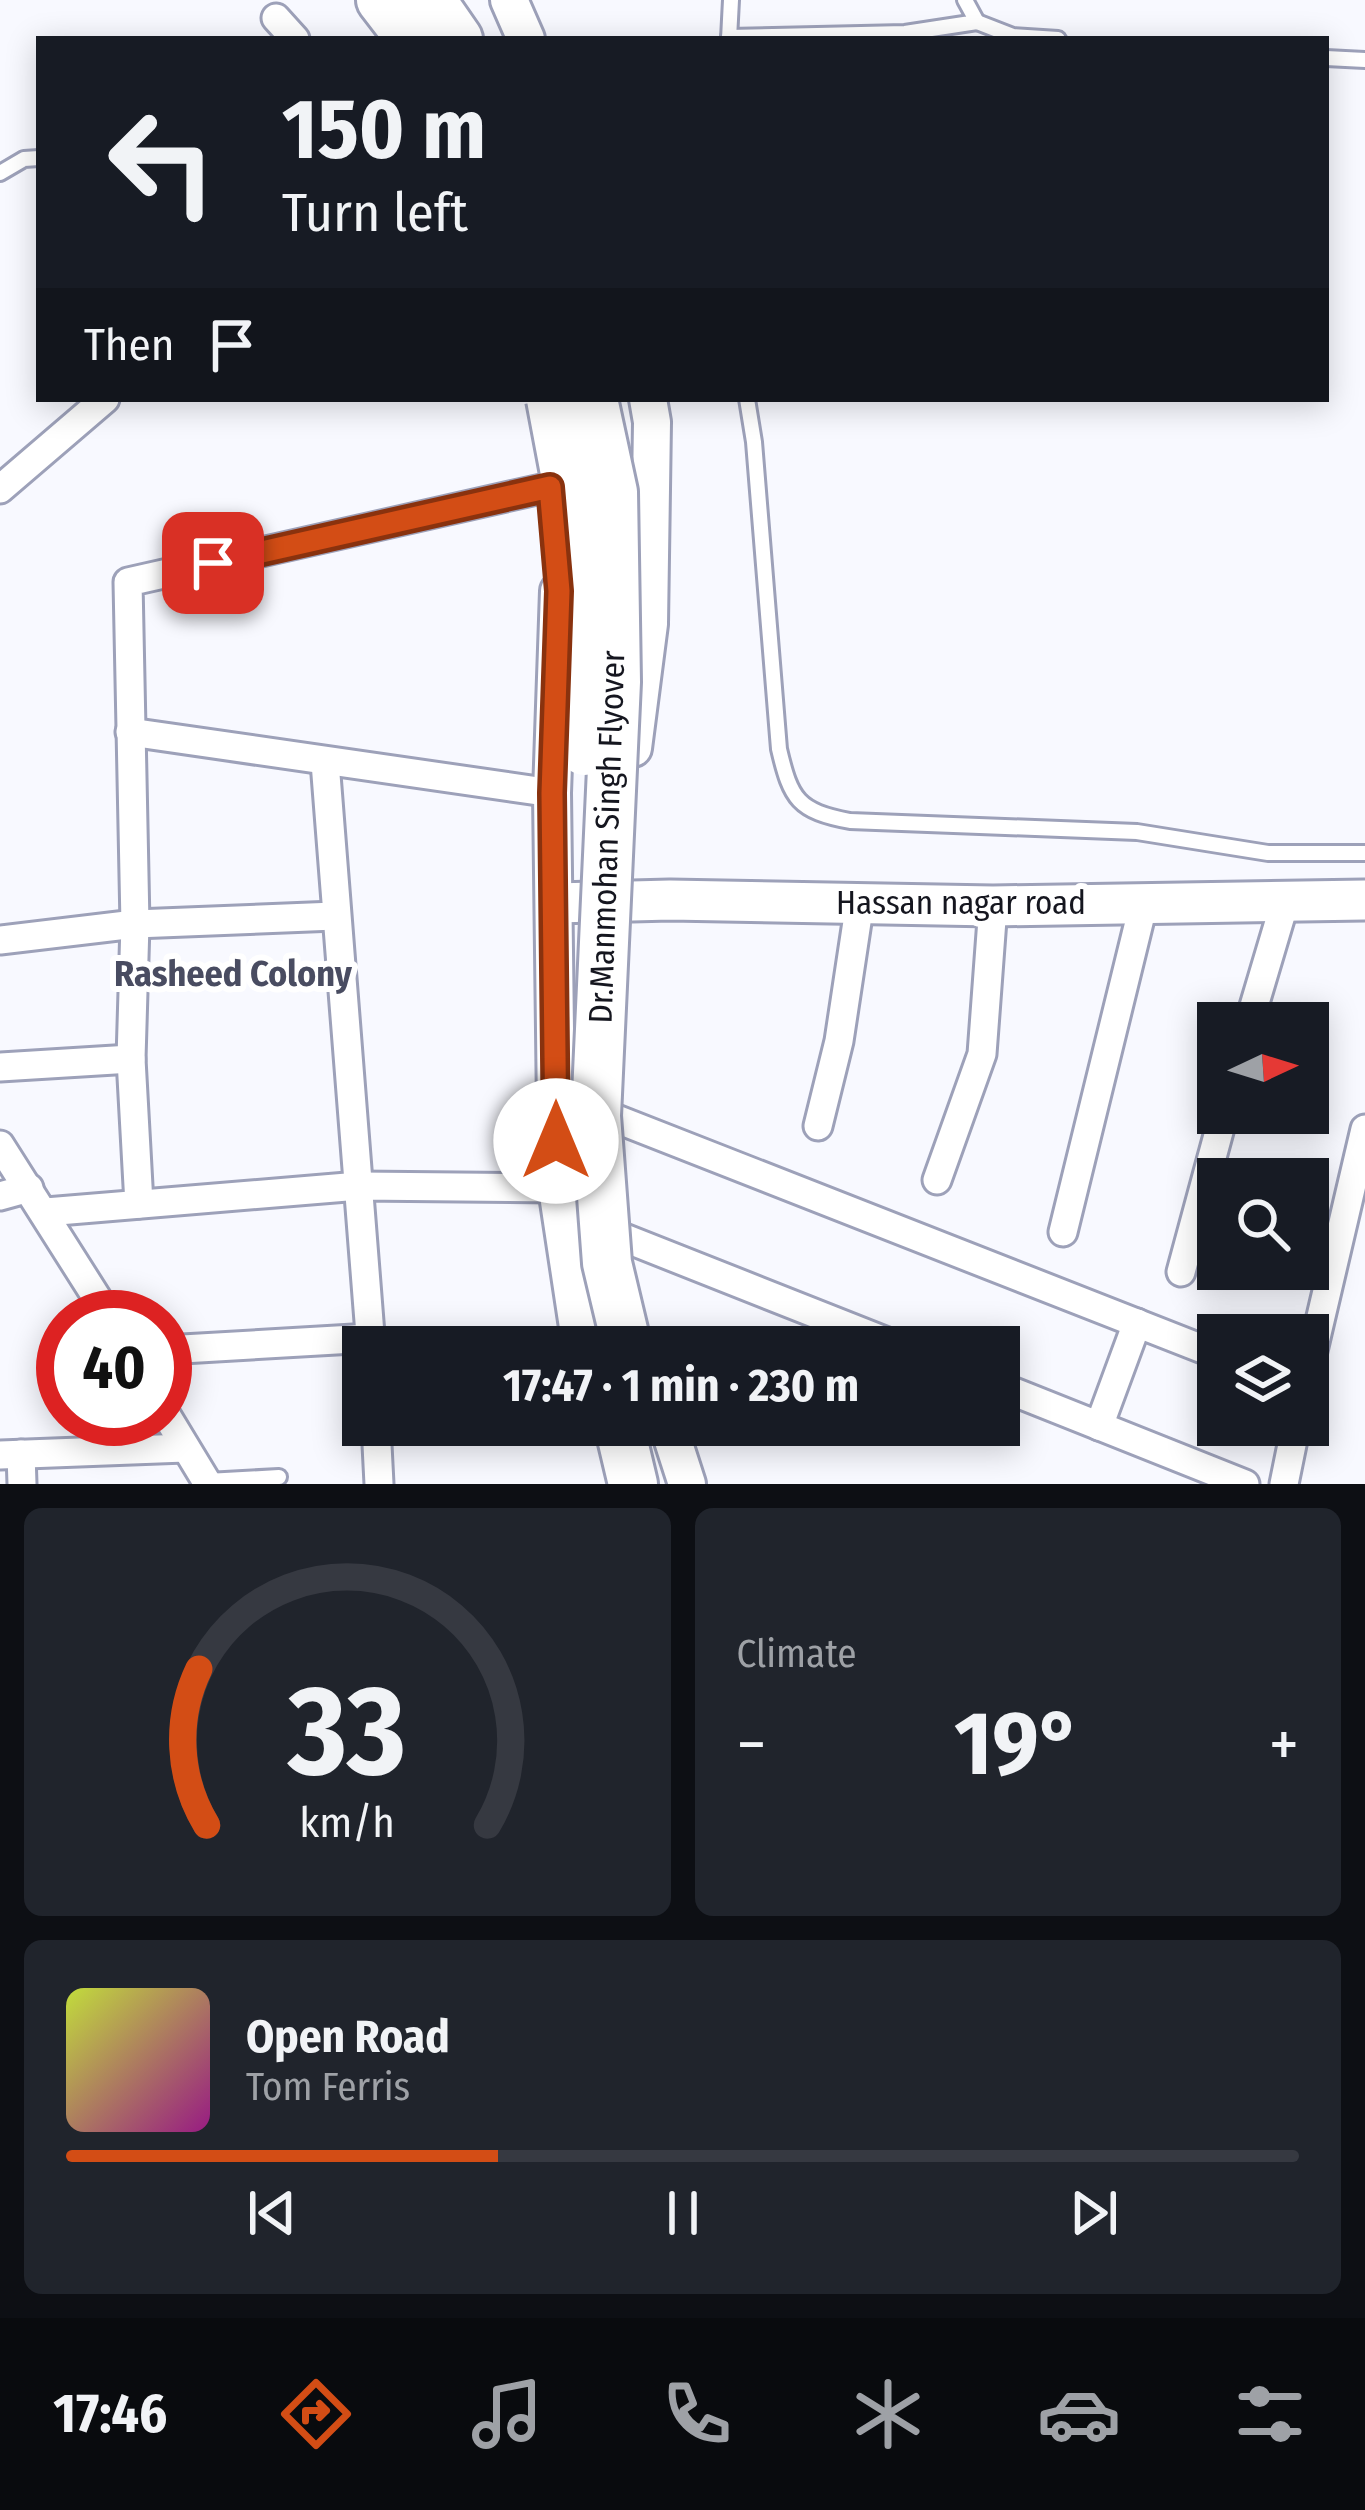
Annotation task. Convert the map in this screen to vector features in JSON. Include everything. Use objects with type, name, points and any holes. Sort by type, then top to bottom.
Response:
[{"type":"highway","points":[[381,0],[409,36]]},
{"type":"highway","points":[[431,0],[456,36]]},
{"type":"highway","name":"Dr.Manmohan Singh Flyover","points":[[552,402],[580,553],[584,782],[575,1053],[582,1265],[596,1326]]},
{"type":"highway","name":"Dr.Manmohan Singh Flyover","points":[[594,402],[613,492],[616,682],[596,1116],[607,1263],[622,1326]]},
{"type":"highway","points":[[624,1446],[633,1484]]},
{"type":"highway","points":[[651,1446],[661,1484]]},
{"type":"main road","name":"Hassan nagar road","points":[[556,903],[993,906],[1365,900]]},
{"type":"street","points":[[355,0],[382,36]]},
{"type":"street","points":[[509,0],[525,36]]},
{"type":"street","points":[[0,489],[102,402]]},
{"type":"street","points":[[537,402],[559,591],[552,793],[556,1188],[578,1326]]},
{"type":"street","points":[[641,1326],[622,1237],[614,1118],[613,903],[650,624],[649,402]]},
{"type":"street","points":[[139,1204],[131,1059],[135,924],[128,582],[550,487]]},
{"type":"street","points":[[130,732],[552,793]]},
{"type":"street","points":[[325,762],[370,1326]]},
{"type":"street","points":[[818,1126],[839,1041],[860,902]]},
{"type":"street","points":[[1063,1232],[1144,902]]},
{"type":"street","points":[[1255,1002],[1285,902]]},
{"type":"street","points":[[937,1180],[982,1054],[993,906]]},
{"type":"street","points":[[0,940],[135,924],[335,916]]},
{"type":"street","points":[[0,1067],[131,1059]]},
{"type":"street","points":[[614,1118],[1197,1347]]},
{"type":"street","points":[[1322,1314],[1365,1129]]},
{"type":"street","points":[[1181,1272],[1218,1134]]},
{"type":"street","points":[[0,1145],[93,1290]]},
{"type":"street","points":[[46,1212],[359,1186],[556,1188]]},
{"type":"street","points":[[0,1196],[29,1188]]},
{"type":"street","points":[[622,1237],[848,1326]]},
{"type":"street","points":[[1099,1426],[1137,1324]]},
{"type":"street","points":[[192,1349],[342,1343]]},
{"type":"street","points":[[1020,1394],[1245,1484]]},
{"type":"street","points":[[377,1446],[380,1484]]},
{"type":"street","points":[[604,1446],[614,1484]]},
{"type":"street","points":[[675,1446],[687,1484]]},
{"type":"street","points":[[1284,1484],[1292,1446]]},
{"type":"street","points":[[22,1484],[10,1454],[185,1448],[208,1483]]},
{"type":"lane","points":[[729,36],[731,0]]},
{"type":"lane","points":[[965,0],[977,22]]},
{"type":"lane","points":[[799,36],[904,33],[977,22],[1013,36]]},
{"type":"lane","points":[[1329,58],[1365,60]]},
{"type":"lane","points":[[0,173],[24,159],[36,158]]},
{"type":"lane","points":[[747,402],[779,749],[796,800],[813,814],[850,821],[1137,832],[1268,853],[1365,853]]},
{"type":"lane","points":[[208,1483],[279,1477]]},
{"type":"district","name":"Rasheed Colony","points":[[233,974]]},
{"type":"route","points":[[213,563],[550,487],[559,591],[552,793],[556,1141]]}]
